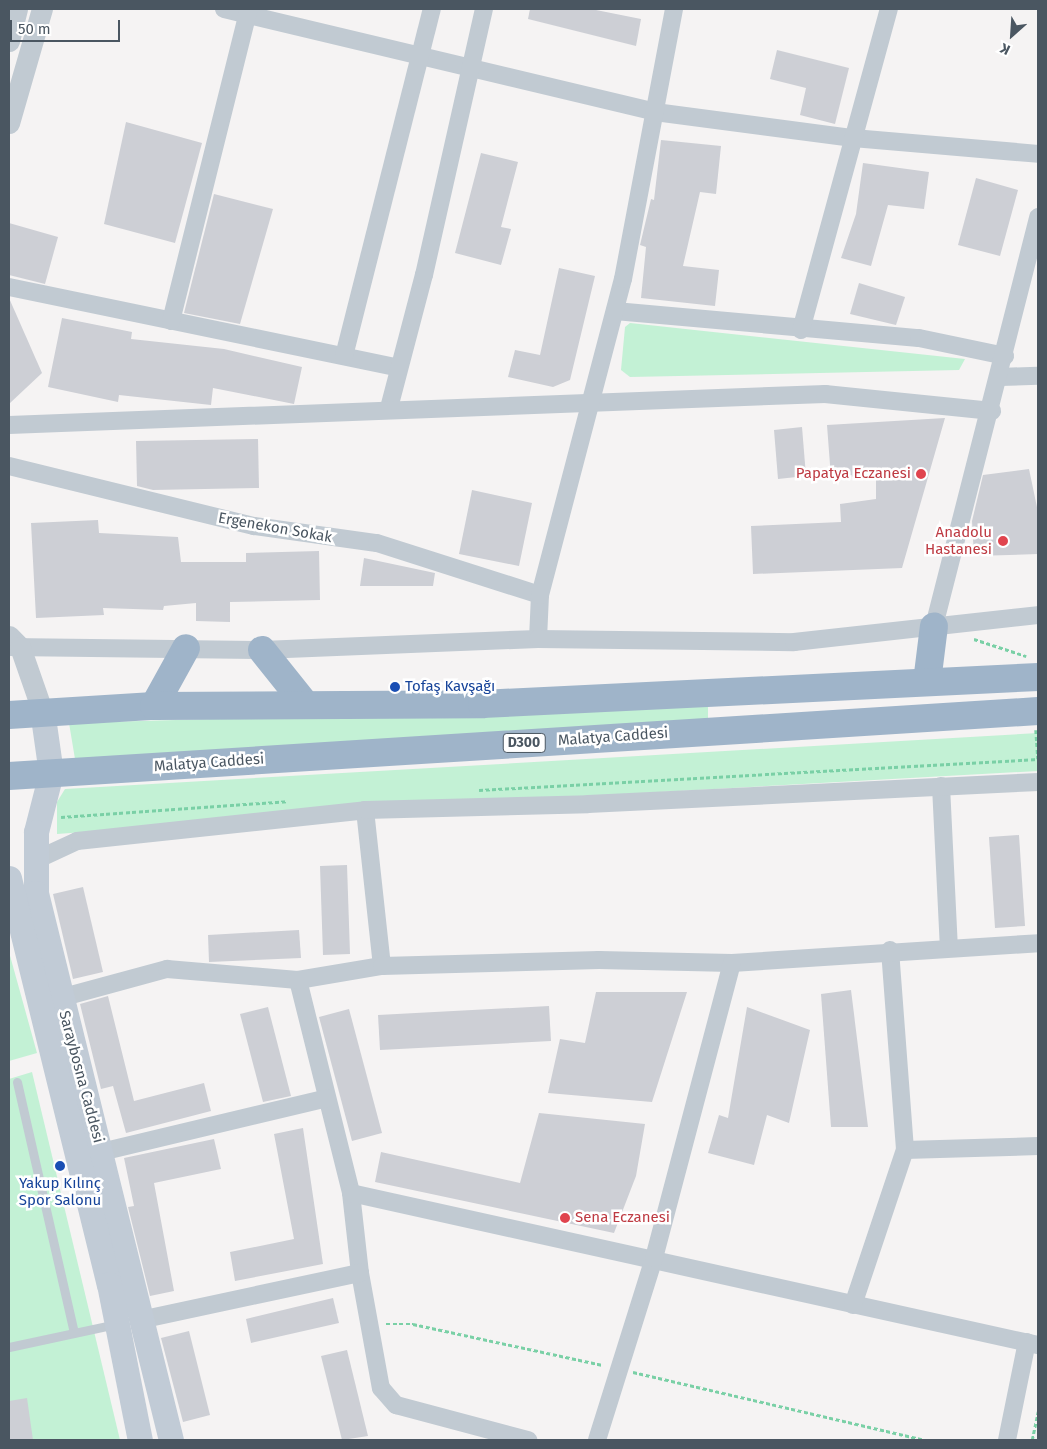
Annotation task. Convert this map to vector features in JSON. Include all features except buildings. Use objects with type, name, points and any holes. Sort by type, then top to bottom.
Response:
[{"type":"highway","points":[[927,682],[934,626]]},
{"type":"highway","points":[[154,706],[186,648]]},
{"type":"highway","points":[[262,650],[306,705]]},
{"type":"highway","points":[[9,715],[42,710],[154,706],[482,704],[927,682],[1035,667]]},
{"type":"highway","name":"Malatya Caddesi","points":[[9,776],[1038,711]]},
{"type":"main road","name":"Saraybosna Caddesi","points":[[42,710],[51,773],[36,832],[36,893],[60,998],[101,1152],[128,1322],[140,1440]]},
{"type":"main road","name":"Saraybosna Caddesi","points":[[9,879],[128,1322],[172,1440]]},
{"type":"street","points":[[9,41],[18,9]]},
{"type":"street","points":[[9,123],[42,9]]},
{"type":"street","points":[[224,9],[248,12],[470,64],[655,112],[853,138],[1038,154]]},
{"type":"street","points":[[344,356],[432,9]]},
{"type":"street","points":[[388,408],[484,9]]},
{"type":"street","points":[[538,639],[540,595],[615,311],[674,9]]},
{"type":"street","points":[[801,330],[889,9]]},
{"type":"street","points":[[171,321],[248,12]]},
{"type":"street","points":[[934,626],[992,411],[1038,217]]},
{"type":"street","points":[[9,287],[399,368]]},
{"type":"street","points":[[615,311],[801,330],[919,338],[1005,356]]},
{"type":"street","points":[[1000,377],[1038,376]]},
{"type":"street","points":[[9,425],[388,408],[590,405],[825,394],[992,411]]},
{"type":"street","name":"Ergenekon Sokak","points":[[9,466],[254,526],[376,543],[540,595]]},
{"type":"street","points":[[42,710],[12,643],[262,650],[538,639],[794,642],[1038,614]]},
{"type":"street","points":[[36,860],[77,841],[365,810],[588,804],[1038,782]]},
{"type":"street","points":[[941,786],[949,948]]},
{"type":"street","points":[[365,810],[382,966]]},
{"type":"street","points":[[60,998],[167,969],[298,980],[382,966],[599,960],[732,963],[890,950],[1038,943]]},
{"type":"street","points":[[853,1305],[905,1150],[890,950]]},
{"type":"street","points":[[597,1440],[654,1258],[732,963]]},
{"type":"street","points":[[298,980],[351,1193],[360,1274],[381,1388],[396,1405],[528,1440]]},
{"type":"street","points":[[101,1152],[327,1098]]},
{"type":"street","points":[[905,1150],[1038,1146]]},
{"type":"street","points":[[351,1193],[654,1258],[853,1305],[1033,1343],[1007,1440]]},
{"type":"street","points":[[128,1322],[360,1274]]},
{"type":"lane","points":[[17,1082],[74,1333]]},
{"type":"lane","points":[[9,1348],[128,1322]]},
{"type":"path","points":[[969,637],[1035,667]]},
{"type":"path","points":[[472,790],[1038,759]]},
{"type":"path","points":[[36,832],[46,822],[70,814],[296,800]]},
{"type":"path","points":[[369,1324],[413,1324],[620,1368],[926,1440]]},
{"type":"path","points":[[1032,1440],[1038,1412]]},
{"type":"green space","points":[[630,323],[965,359],[959,370],[630,377],[621,370],[625,327]]},
{"type":"green space","points":[[708,705],[708,719],[75,759],[69,723]]},
{"type":"green space","points":[[1038,733],[1038,771],[516,800],[57,834],[57,802],[65,789]]},
{"type":"green space","points":[[9,952],[37,1053],[9,1061]]},
{"type":"green space","points":[[32,1072],[120,1440],[9,1440],[9,1079]]},
{"type":"place","name":"Papatya Eczanesi","points":[[921,474]]},
{"type":"place","name":"Anadolu Hastanesi","points":[[1003,541]]},
{"type":"place","name":"Tofaş Kavşağı","points":[[395,687]]},
{"type":"place","name":"Yakup Kılınç Spor Salonu","points":[[60,1166]]},
{"type":"place","name":"Sena Eczanesi","points":[[565,1218]]}]
